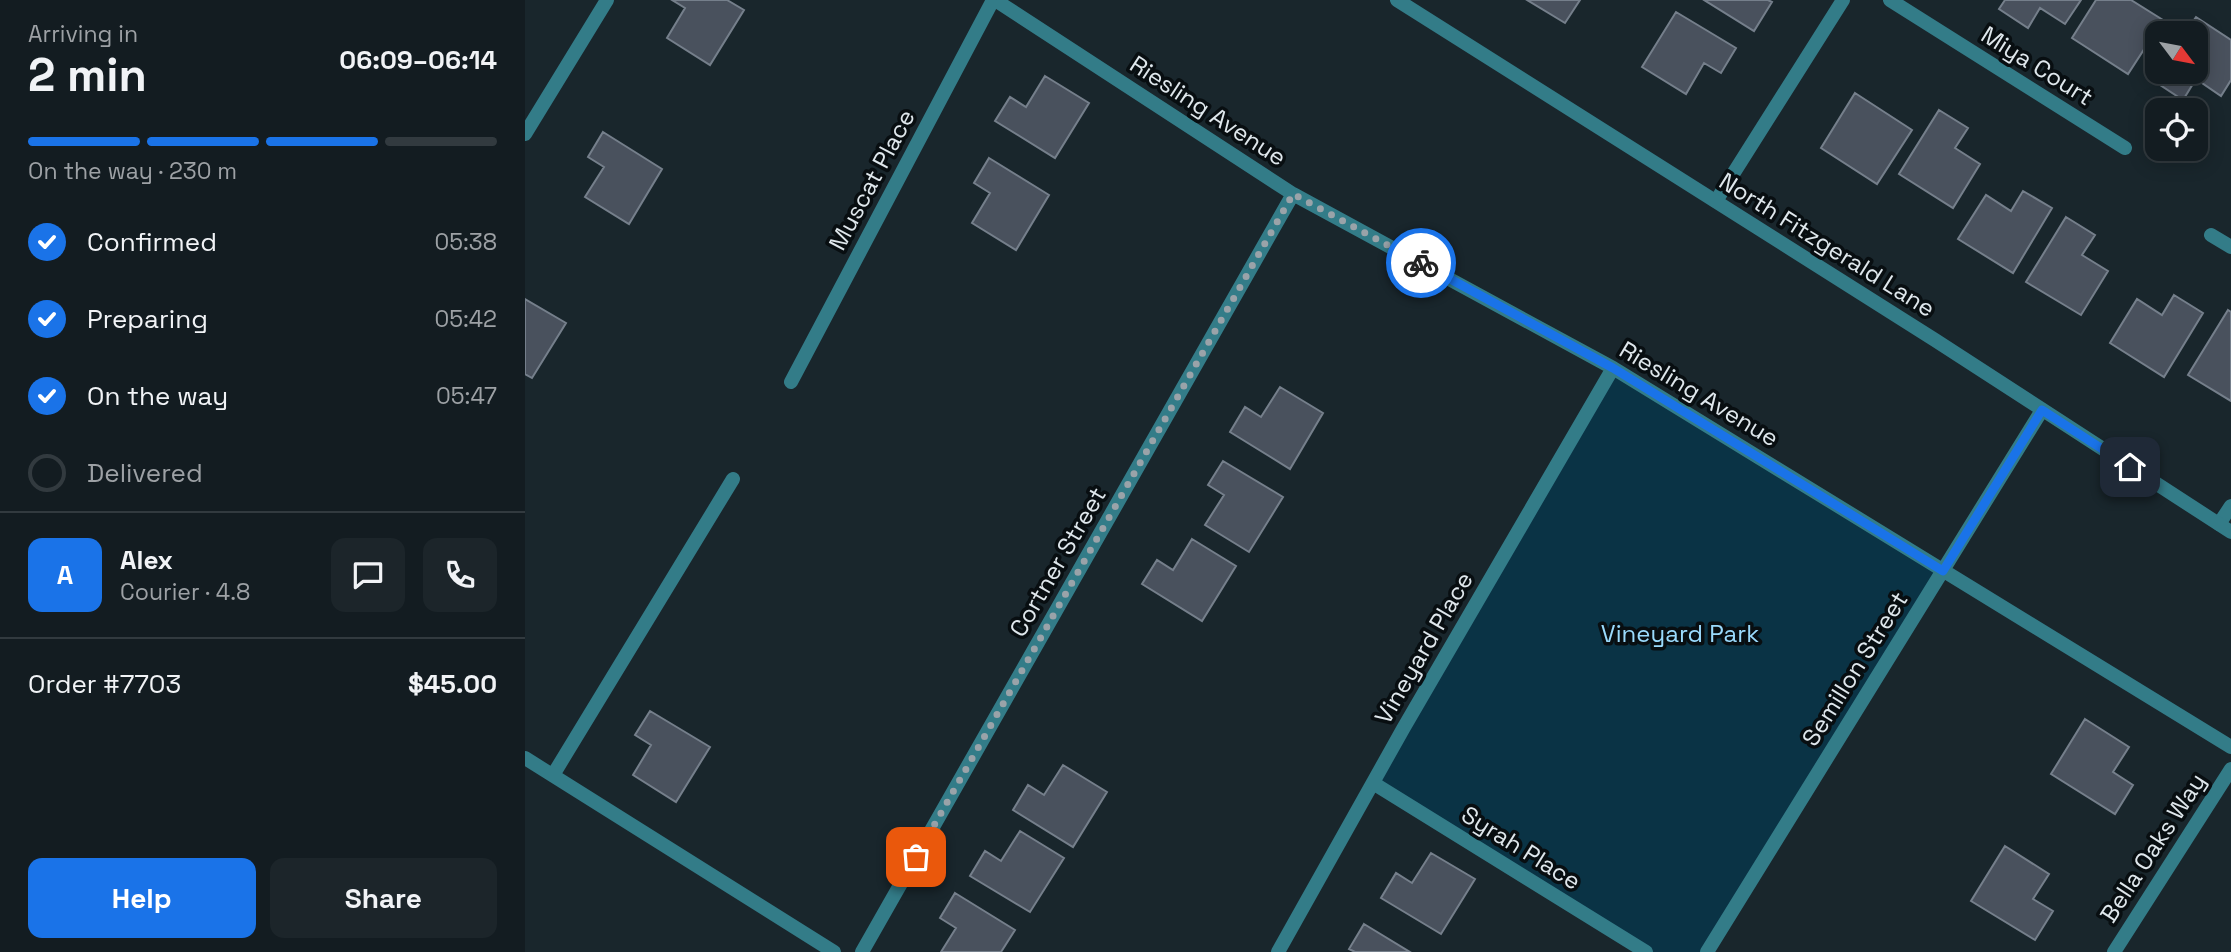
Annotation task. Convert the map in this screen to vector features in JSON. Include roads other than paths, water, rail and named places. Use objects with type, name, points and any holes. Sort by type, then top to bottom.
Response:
[{"type":"street","points":[[525,134],[607,0]]},
{"type":"street","name":"Riesling Avenue","points":[[994,0],[1293,194],[1613,368],[2231,747]]},
{"type":"street","name":"Muscat Place","points":[[791,382],[994,0]]},
{"type":"street","name":"North Fitzgerald Lane","points":[[1397,0],[1416,5],[2225,528]]},
{"type":"street","points":[[1716,201],[1843,0]]},
{"type":"street","name":"Miya Court","points":[[1890,0],[2125,148]]},
{"type":"street","name":"Cortner Street","points":[[862,952],[1293,194]]},
{"type":"street","points":[[2211,235],[2231,247]]},
{"type":"street","name":"Vineyard Place","points":[[1277,952],[1613,368]]},
{"type":"street","name":"Semillon Street","points":[[1707,952],[2042,410]]},
{"type":"street","points":[[553,775],[733,479]]},
{"type":"street","points":[[2225,528],[2231,506]]},
{"type":"street","points":[[525,758],[834,952]]},
{"type":"street","name":"Bella Oaks Way","points":[[2114,952],[2231,769]]},
{"type":"street","name":"Syrah Place","points":[[1373,783],[1646,952]]},
{"type":"park label","name":"Vineyard Park","points":[[1680,634]]}]
